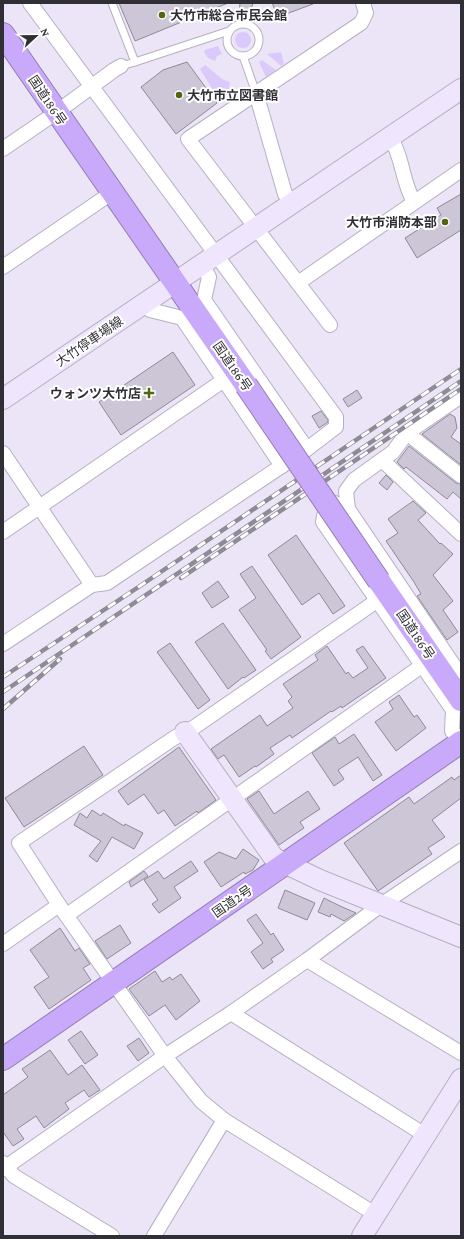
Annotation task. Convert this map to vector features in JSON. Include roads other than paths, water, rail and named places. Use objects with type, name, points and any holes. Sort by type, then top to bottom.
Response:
[{"type":"highway","name":"国道186号","points":[[3,34],[248,388],[379,590],[461,700]]},
{"type":"highway","name":"国道2号","points":[[3,1059],[461,742]]},
{"type":"street","points":[[3,644],[92,585],[107,583],[307,449],[336,427],[336,417],[209,260],[91,87],[30,3]]},
{"type":"street","points":[[330,325],[188,140],[361,22],[366,13],[363,3]]},
{"type":"street","points":[[3,149],[114,70],[128,64]]},
{"type":"street","name":"大竹停車場線","points":[[3,399],[461,89]]},
{"type":"street","points":[[256,93],[285,194],[291,203]]},
{"type":"street","points":[[390,137],[396,146],[409,194],[414,202]]},
{"type":"street","points":[[298,283],[461,170]]},
{"type":"street","points":[[3,266],[113,192]]},
{"type":"street","points":[[209,260],[209,277],[204,300],[248,388],[282,466]]},
{"type":"street","points":[[145,304],[150,310],[182,318],[224,380],[248,388],[307,449]]},
{"type":"street","points":[[3,532],[224,380]]},
{"type":"street","points":[[461,396],[407,433],[393,452],[354,480],[346,492],[324,516],[323,522],[379,590],[423,666],[453,710],[452,731],[461,742]]},
{"type":"street","points":[[407,433],[461,476]]},
{"type":"street","points":[[3,453],[92,585]]},
{"type":"street","points":[[382,460],[461,534]]},
{"type":"street","points":[[346,492],[348,509],[461,676]]},
{"type":"street","points":[[375,1214],[224,1120],[201,1101],[165,1056],[63,910],[19,843],[174,738],[193,728],[379,590]]},
{"type":"street","points":[[3,944],[63,910],[232,799],[423,666]]},
{"type":"street","points":[[185,732],[274,858],[381,905],[461,937]]},
{"type":"street","points":[[112,1236],[14,1176],[4,1166],[165,1056],[231,1013],[307,960],[381,905],[461,851]]},
{"type":"street","points":[[307,960],[461,1053]]},
{"type":"street","points":[[231,1013],[425,1135]]},
{"type":"street","points":[[362,1236],[425,1135],[456,1099],[461,1079]]},
{"type":"street","points":[[154,1236],[224,1120]]},
{"type":"lane","points":[[112,3],[128,64],[229,31]]},
{"type":"lane","points":[[245,24],[252,26],[256,31],[259,37],[259,43],[252,53],[243,56],[234,53],[229,49],[227,36],[229,31],[234,26],[245,24]]},
{"type":"lane","points":[[243,56],[256,93]]},
{"type":"railway","points":[[3,677],[461,369]]},
{"type":"railway","points":[[3,692],[461,381]]},
{"type":"railway","points":[[181,578],[461,389]]},
{"type":"railway","points":[[3,709],[60,659]]},
{"type":"place","name":"大竹市総合市民会館","points":[[162,15]]},
{"type":"place","name":"大竹市立図書館","points":[[179,95]]},
{"type":"place","name":"大竹市消防本部","points":[[445,222]]},
{"type":"place","name":"ウォンツ大竹店","points":[[149,393]]}]
